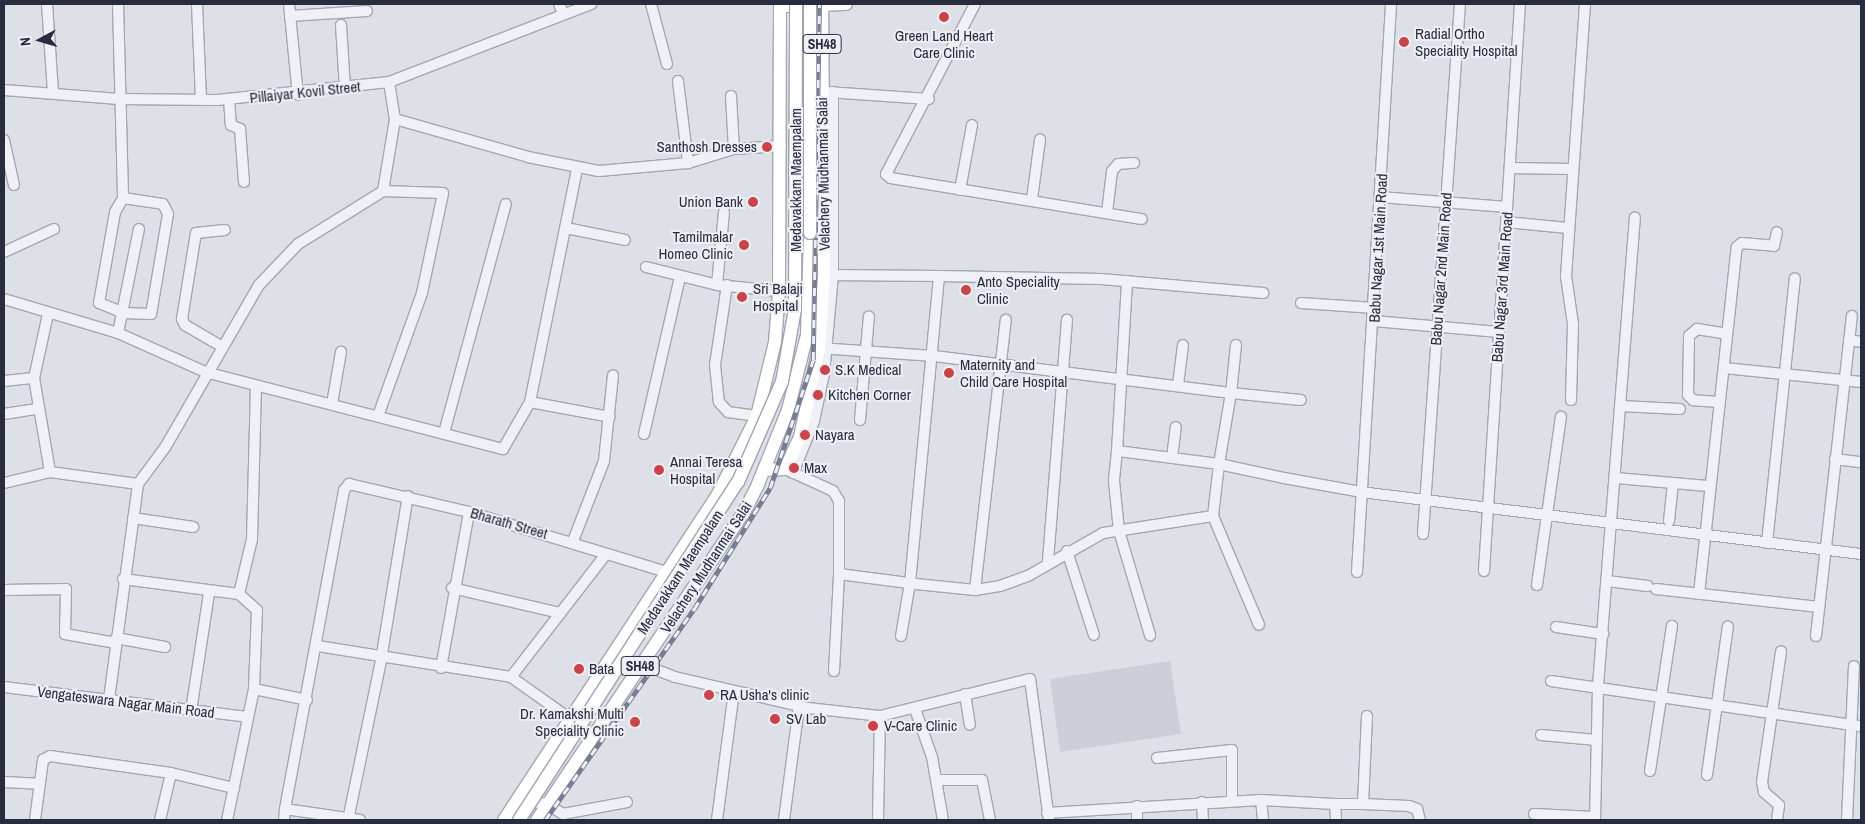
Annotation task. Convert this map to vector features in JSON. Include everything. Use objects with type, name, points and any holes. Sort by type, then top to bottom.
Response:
[{"type":"main road","name":"Medavakkam Maempalam","points":[[519,820],[738,482],[782,382],[796,294],[796,4]]},
{"type":"main road","name":"Velachery Mudhanmai Salai","points":[[789,471],[800,437],[823,348],[829,276],[826,89],[816,4]]},
{"type":"main road","name":"Velachery Mudhanmai Salai","points":[[537,820],[743,514],[764,470],[788,410],[807,335],[816,4]]},
{"type":"main road","points":[[780,5],[846,4]]},
{"type":"main road","name":"Velachery Mudhanmai Salai","points":[[504,820],[737,463],[758,416],[775,342],[779,291],[780,5]]},
{"type":"main road","points":[[780,86],[826,89]]},
{"type":"main road","points":[[764,470],[789,471]]},
{"type":"street","points":[[47,4],[53,91]]},
{"type":"street","points":[[118,4],[123,198],[115,212],[99,303],[124,313],[152,314],[168,214],[163,204],[123,198]]},
{"type":"street","points":[[197,4],[201,100]]},
{"type":"street","points":[[289,4],[298,95]]},
{"type":"street","name":"Pillaiyar Kovil Street","points":[[4,90],[53,91],[119,99],[229,100],[298,95],[389,82],[561,9],[591,4]]},
{"type":"street","points":[[651,4],[667,64]]},
{"type":"street","points":[[975,4],[929,99],[886,174],[960,190],[1032,199],[1142,219]]},
{"type":"street","name":"Babu Nagar 1st Main Road","points":[[1357,572],[1375,308],[1391,4]]},
{"type":"street","name":"Babu Nagar 2nd Main Road","points":[[1423,534],[1460,4]]},
{"type":"street","name":"Babu Nagar 3rd Main Road","points":[[1484,571],[1520,4]]},
{"type":"street","points":[[1571,400],[1568,228],[1585,4]]},
{"type":"street","points":[[290,16],[367,10]]},
{"type":"street","points":[[340,25],[345,88]]},
{"type":"street","points":[[678,80],[688,163]]},
{"type":"street","points":[[382,191],[395,119],[389,82]]},
{"type":"street","points":[[826,89],[929,99]]},
{"type":"street","points":[[731,96],[734,149]]},
{"type":"street","points":[[229,100],[231,125],[240,129],[244,182]]},
{"type":"street","points":[[395,119],[577,168],[636,170],[688,163],[734,149],[781,146]]},
{"type":"street","points":[[960,190],[972,125]]},
{"type":"street","points":[[4,140],[14,185]]},
{"type":"street","points":[[1032,199],[1040,140]]},
{"type":"street","points":[[1107,213],[1112,171],[1118,164],[1134,163]]},
{"type":"street","points":[[4,299],[48,314],[118,333],[206,372],[503,450],[530,402],[577,168]]},
{"type":"street","points":[[1510,168],[1572,169]]},
{"type":"street","points":[[109,699],[123,579],[138,484],[166,446],[206,372],[258,285],[298,244],[382,191],[443,193],[422,293],[378,416]]},
{"type":"street","points":[[1380,197],[1507,207]]},
{"type":"street","points":[[444,434],[506,204]]},
{"type":"street","points":[[724,212],[722,285],[715,364],[719,402],[728,412],[758,416]]},
{"type":"street","points":[[1534,814],[1595,818],[1598,686],[1616,478],[1635,217]]},
{"type":"street","points":[[1506,222],[1568,228]]},
{"type":"street","points":[[566,228],[625,240]]},
{"type":"street","points":[[4,252],[54,229]]},
{"type":"street","points":[[118,333],[124,313],[139,229]]},
{"type":"street","points":[[222,346],[185,326],[182,319],[196,234],[224,230]]},
{"type":"street","points":[[1699,594],[1708,486],[1739,243],[1774,246],[1777,232]]},
{"type":"street","points":[[646,267],[680,278],[779,291]]},
{"type":"street","points":[[829,276],[939,276],[1127,281],[1263,293]]},
{"type":"street","points":[[901,636],[910,583],[934,356],[939,276]]},
{"type":"street","points":[[644,434],[680,278]]},
{"type":"street","points":[[1767,543],[1782,375],[1795,278]]},
{"type":"street","points":[[1127,281],[1117,451],[1118,531],[1150,635]]},
{"type":"street","points":[[1301,302],[1375,308]]},
{"type":"street","points":[[48,314],[34,378],[37,409],[50,472]]},
{"type":"street","points":[[860,420],[869,316]]},
{"type":"street","points":[[1816,636],[1824,550],[1852,316]]},
{"type":"street","points":[[975,590],[1006,320]]},
{"type":"street","points":[[1048,561],[1061,371],[1068,320]]},
{"type":"street","points":[[1374,321],[1499,332]]},
{"type":"street","points":[[1719,402],[1693,400],[1688,394],[1689,336],[1697,329],[1728,334]]},
{"type":"street","points":[[1849,340],[1861,342]]},
{"type":"street","points":[[1178,385],[1183,345]]},
{"type":"street","points":[[1236,345],[1231,393],[1212,516],[1259,625]]},
{"type":"street","points":[[823,348],[934,356],[1301,400]]},
{"type":"street","points":[[332,404],[341,352]]},
{"type":"street","points":[[1724,368],[1861,382]]},
{"type":"street","points":[[573,541],[604,461],[613,375]]},
{"type":"street","points":[[4,381],[34,378]]},
{"type":"street","points":[[238,594],[252,539],[256,386]]},
{"type":"street","points":[[530,402],[610,418]]},
{"type":"street","points":[[1621,406],[1680,409]]},
{"type":"street","points":[[4,414],[37,409]]},
{"type":"street","points":[[1537,585],[1550,516],[1561,417]]},
{"type":"street","points":[[1172,458],[1176,427]]},
{"type":"street","points":[[1117,451],[1219,464],[1361,492],[1861,554]]},
{"type":"street","points":[[1835,459],[1861,462]]},
{"type":"street","points":[[789,471],[833,492],[839,501],[839,574],[834,671]]},
{"type":"street","points":[[4,483],[50,472],[138,484]]},
{"type":"street","points":[[1616,478],[1708,486]]},
{"type":"street","points":[[1669,521],[1673,483]]},
{"type":"street","name":"Bharath Street","points":[[318,646],[344,490],[349,484],[408,496],[573,541],[606,554],[667,572]]},
{"type":"street","points":[[348,819],[381,660],[408,496]]},
{"type":"street","points":[[441,668],[452,588],[468,512]]},
{"type":"street","points":[[839,574],[975,590],[1028,576],[1048,561],[1103,533],[1212,516]]},
{"type":"street","points":[[133,518],[193,528]]},
{"type":"street","points":[[1067,551],[1094,635]]},
{"type":"street","points":[[511,678],[606,554]]},
{"type":"street","points":[[123,579],[209,593],[238,594],[254,605],[259,620],[254,689],[227,820]]},
{"type":"street","points":[[1607,582],[1819,607]]},
{"type":"street","points":[[452,588],[560,613]]},
{"type":"street","points":[[4,590],[66,589],[65,634],[164,647]]},
{"type":"street","points":[[192,710],[209,593]]},
{"type":"street","points":[[1650,771],[1672,626]]},
{"type":"street","points":[[1707,775],[1728,626]]},
{"type":"street","points":[[1556,627],[1603,634]]},
{"type":"street","points":[[284,820],[318,646],[381,660],[511,678],[593,735]]},
{"type":"street","points":[[1777,820],[1779,805],[1762,787],[1781,651]]},
{"type":"street","points":[[641,664],[734,691],[799,706],[880,716],[915,709],[966,694],[1030,679],[1048,816],[1137,806],[1261,800],[1409,806],[1417,809],[1420,820]]},
{"type":"street","points":[[1846,820],[1856,726],[1854,666]]},
{"type":"street","points":[[1551,681],[1598,686],[1856,726]]},
{"type":"street","name":"Vengateswara Nagar Main Road","points":[[4,687],[247,717]]},
{"type":"street","points":[[254,689],[307,700]]},
{"type":"street","points":[[717,820],[734,691]]},
{"type":"street","points":[[966,694],[970,725]]},
{"type":"street","points":[[784,820],[799,706]]},
{"type":"street","points":[[915,709],[938,780],[943,820]]},
{"type":"street","points":[[878,820],[880,716]]},
{"type":"street","points":[[1363,804],[1367,716]]},
{"type":"street","points":[[1541,735],[1597,740]]},
{"type":"street","points":[[1157,758],[1232,750],[1232,800]]},
{"type":"street","points":[[35,820],[43,760],[50,756],[171,773],[234,788]]},
{"type":"street","points":[[160,820],[171,773]]},
{"type":"street","points":[[938,780],[982,780],[990,820]]},
{"type":"street","points":[[4,782],[39,784]]},
{"type":"street","points":[[517,800],[547,804],[563,814],[627,802]]},
{"type":"street","points":[[1261,800],[1262,820]]},
{"type":"street","points":[[1202,802],[1203,820]]},
{"type":"street","points":[[1336,804],[1336,820]]},
{"type":"street","points":[[1137,806],[1137,820]]},
{"type":"street","points":[[285,809],[360,820]]},
{"type":"shaded area","points":[[1170,661],[1181,734],[1060,752],[1050,679]]},
{"type":"railway","points":[[545,820],[694,609],[770,488],[813,360],[819,4]]},
{"type":"place","name":"Green Land Heart Care Clinic","points":[[944,17]]},
{"type":"place","name":"Radial Ortho Speciality Hospital","points":[[1404,42]]},
{"type":"place","name":"Santhosh Dresses","points":[[767,147]]},
{"type":"place","name":"Union Bank","points":[[753,202]]},
{"type":"place","name":"Tamilmalar Homeo Clinic","points":[[744,245]]},
{"type":"place","name":"Anto Speciality Clinic","points":[[966,290]]},
{"type":"place","name":"Sri Balaji Hospital","points":[[742,297]]},
{"type":"place","name":"S.K Medical","points":[[825,370]]},
{"type":"place","name":"Maternity and Child Care Hospital","points":[[949,373]]},
{"type":"place","name":"Kitchen Corner","points":[[818,395]]},
{"type":"place","name":"Nayara","points":[[805,435]]},
{"type":"place","name":"Max","points":[[794,468]]},
{"type":"place","name":"Annai Teresa Hospital","points":[[659,470]]},
{"type":"place","name":"Bata","points":[[579,669]]},
{"type":"place","name":"RA Usha's clinic","points":[[709,695]]},
{"type":"place","name":"SV Lab","points":[[775,719]]},
{"type":"place","name":"Dr. Kamakshi Multi Speciality Clinic","points":[[635,722]]},
{"type":"place","name":"V-Care Clinic","points":[[873,726]]}]
